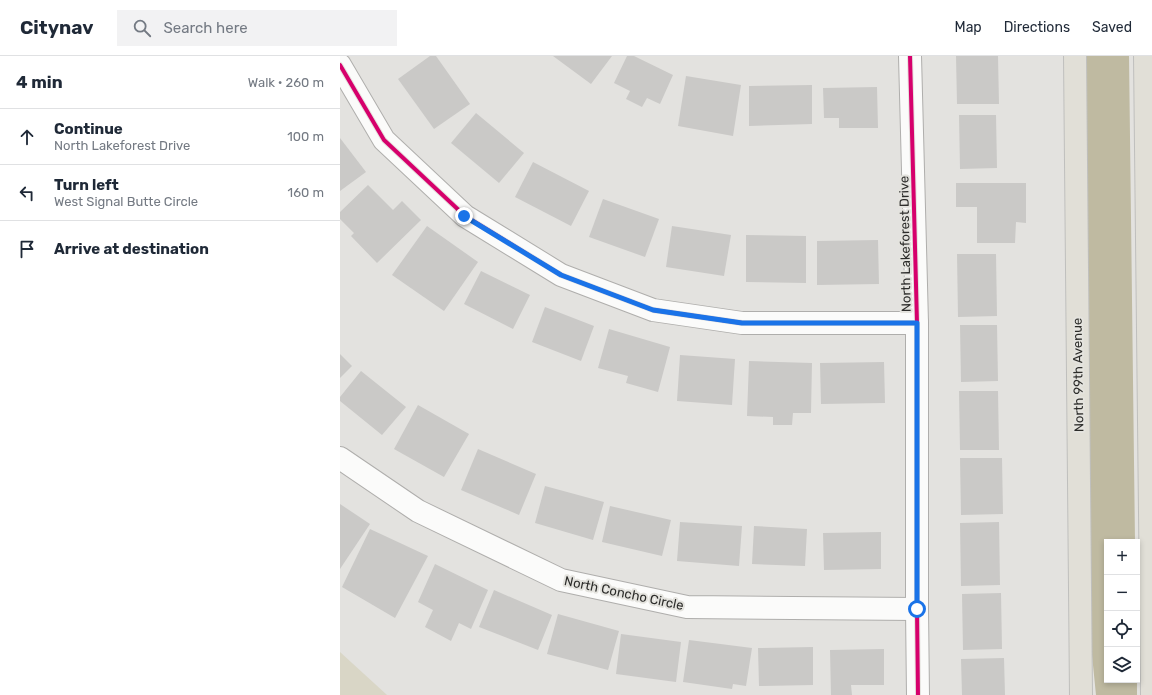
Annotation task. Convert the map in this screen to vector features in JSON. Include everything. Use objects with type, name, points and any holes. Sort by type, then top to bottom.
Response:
[{"type":"main road","name":"North 99th Avenue","points":[[1075,56],[1081,695]]},
{"type":"main road","points":[[1145,56],[1152,695]]},
{"type":"street","name":"North Lakeforest Drive","points":[[910,56],[917,323],[918,695]]},
{"type":"street","points":[[340,65],[384,140],[464,216],[561,275],[653,310],[742,323],[917,323]]},
{"type":"street","name":"North Concho Circle","points":[[340,458],[418,511],[561,580],[687,607],[917,609]]},
{"type":"shaded area","points":[[1085,56],[1129,56],[1135,539],[1104,539],[1104,683],[1137,683],[1137,695],[1096,695],[1092,655]]},
{"type":"shaded area","points":[[340,652],[387,695],[340,695]]},
{"type":"building","points":[[430,56],[436,56],[470,104],[434,129],[398,79]]},
{"type":"building","points":[[553,56],[612,56],[591,84]]},
{"type":"building","points":[[627,56],[634,56],[673,75],[660,104],[647,98],[642,107],[626,99],[630,91],[614,83]]},
{"type":"building","points":[[956,56],[998,56],[999,104],[957,104]]},
{"type":"building","points":[[686,76],[741,85],[733,136],[678,126]]},
{"type":"building","points":[[812,85],[812,124],[749,126],[749,86]]},
{"type":"building","points":[[877,87],[878,128],[839,128],[839,118],[824,118],[823,88]]},
{"type":"building","points":[[476,113],[524,153],[499,183],[451,143]]},
{"type":"building","points":[[959,115],[996,115],[997,168],[960,169]]},
{"type":"building","points":[[340,138],[366,172],[340,191]]},
{"type":"building","points":[[533,162],[589,191],[571,226],[515,197]]},
{"type":"building","points":[[956,183],[1026,183],[1026,223],[1016,222],[1015,243],[977,243],[977,207],[956,207]]},
{"type":"building","points":[[368,185],[393,210],[402,201],[421,220],[377,263],[351,236],[354,233],[340,219],[340,212]]},
{"type":"building","points":[[603,199],[659,219],[645,257],[589,237]]},
{"type":"building","points":[[427,226],[478,262],[444,311],[392,275]]},
{"type":"building","points":[[672,226],[731,235],[724,276],[666,267]]},
{"type":"building","points":[[746,235],[806,236],[806,283],[746,282]]},
{"type":"building","points":[[878,240],[879,284],[817,285],[817,241]]},
{"type":"building","points":[[957,254],[996,254],[997,316],[958,317]]},
{"type":"building","points":[[481,271],[530,295],[513,329],[464,304]]},
{"type":"building","points":[[545,307],[594,326],[581,361],[532,342]]},
{"type":"building","points":[[960,325],[997,325],[998,381],[961,382]]},
{"type":"building","points":[[609,329],[670,347],[658,392],[626,383],[628,376],[598,368]]},
{"type":"building","points":[[340,354],[352,366],[340,378]]},
{"type":"building","points":[[680,355],[735,359],[732,405],[677,401]]},
{"type":"building","points":[[749,361],[812,363],[811,413],[793,413],[792,425],[773,425],[773,417],[747,416]]},
{"type":"building","points":[[884,362],[885,403],[821,404],[820,363]]},
{"type":"building","points":[[361,371],[406,407],[382,435],[340,401],[340,397]]},
{"type":"building","points":[[959,391],[998,391],[999,450],[960,450]]},
{"type":"building","points":[[418,405],[469,434],[444,477],[394,449]]},
{"type":"building","points":[[478,449],[536,474],[519,515],[461,490]]},
{"type":"building","points":[[960,458],[1002,458],[1003,514],[961,515]]},
{"type":"building","points":[[545,486],[604,502],[593,540],[535,523]]},
{"type":"building","points":[[340,504],[370,524],[340,569]]},
{"type":"building","points":[[610,506],[671,520],[662,556],[602,542]]},
{"type":"building","points":[[680,522],[742,526],[739,566],[677,561]]},
{"type":"building","points":[[999,522],[1000,585],[961,586],[960,523]]},
{"type":"building","points":[[754,526],[807,529],[805,566],[752,564]]},
{"type":"building","points":[[370,529],[428,556],[395,618],[342,587]]},
{"type":"building","points":[[881,532],[881,569],[824,570],[823,533]]},
{"type":"building","points":[[435,564],[488,590],[471,629],[459,623],[451,641],[425,627],[433,610],[418,602]]},
{"type":"building","points":[[494,590],[552,615],[538,650],[479,627]]},
{"type":"building","points":[[1001,593],[1002,649],[963,650],[962,594]]},
{"type":"building","points":[[558,614],[619,631],[608,670],[547,654]]},
{"type":"building","points":[[621,634],[681,642],[676,682],[616,674]]},
{"type":"building","points":[[689,640],[752,648],[746,686],[733,684],[732,689],[683,682]]},
{"type":"building","points":[[813,647],[813,685],[759,686],[758,648]]},
{"type":"building","points":[[884,649],[884,685],[851,685],[852,695],[831,695],[830,650]]},
{"type":"building","points":[[1004,658],[1005,695],[962,695],[961,659]]},
{"type":"cycle path","points":[[910,56],[917,323],[918,695]]},
{"type":"cycle path","points":[[340,65],[384,140],[465,216],[561,275],[653,310],[742,323],[917,323]]},
{"type":"route","points":[[464,216],[561,275],[653,310],[742,323],[917,323],[917,609]]}]
